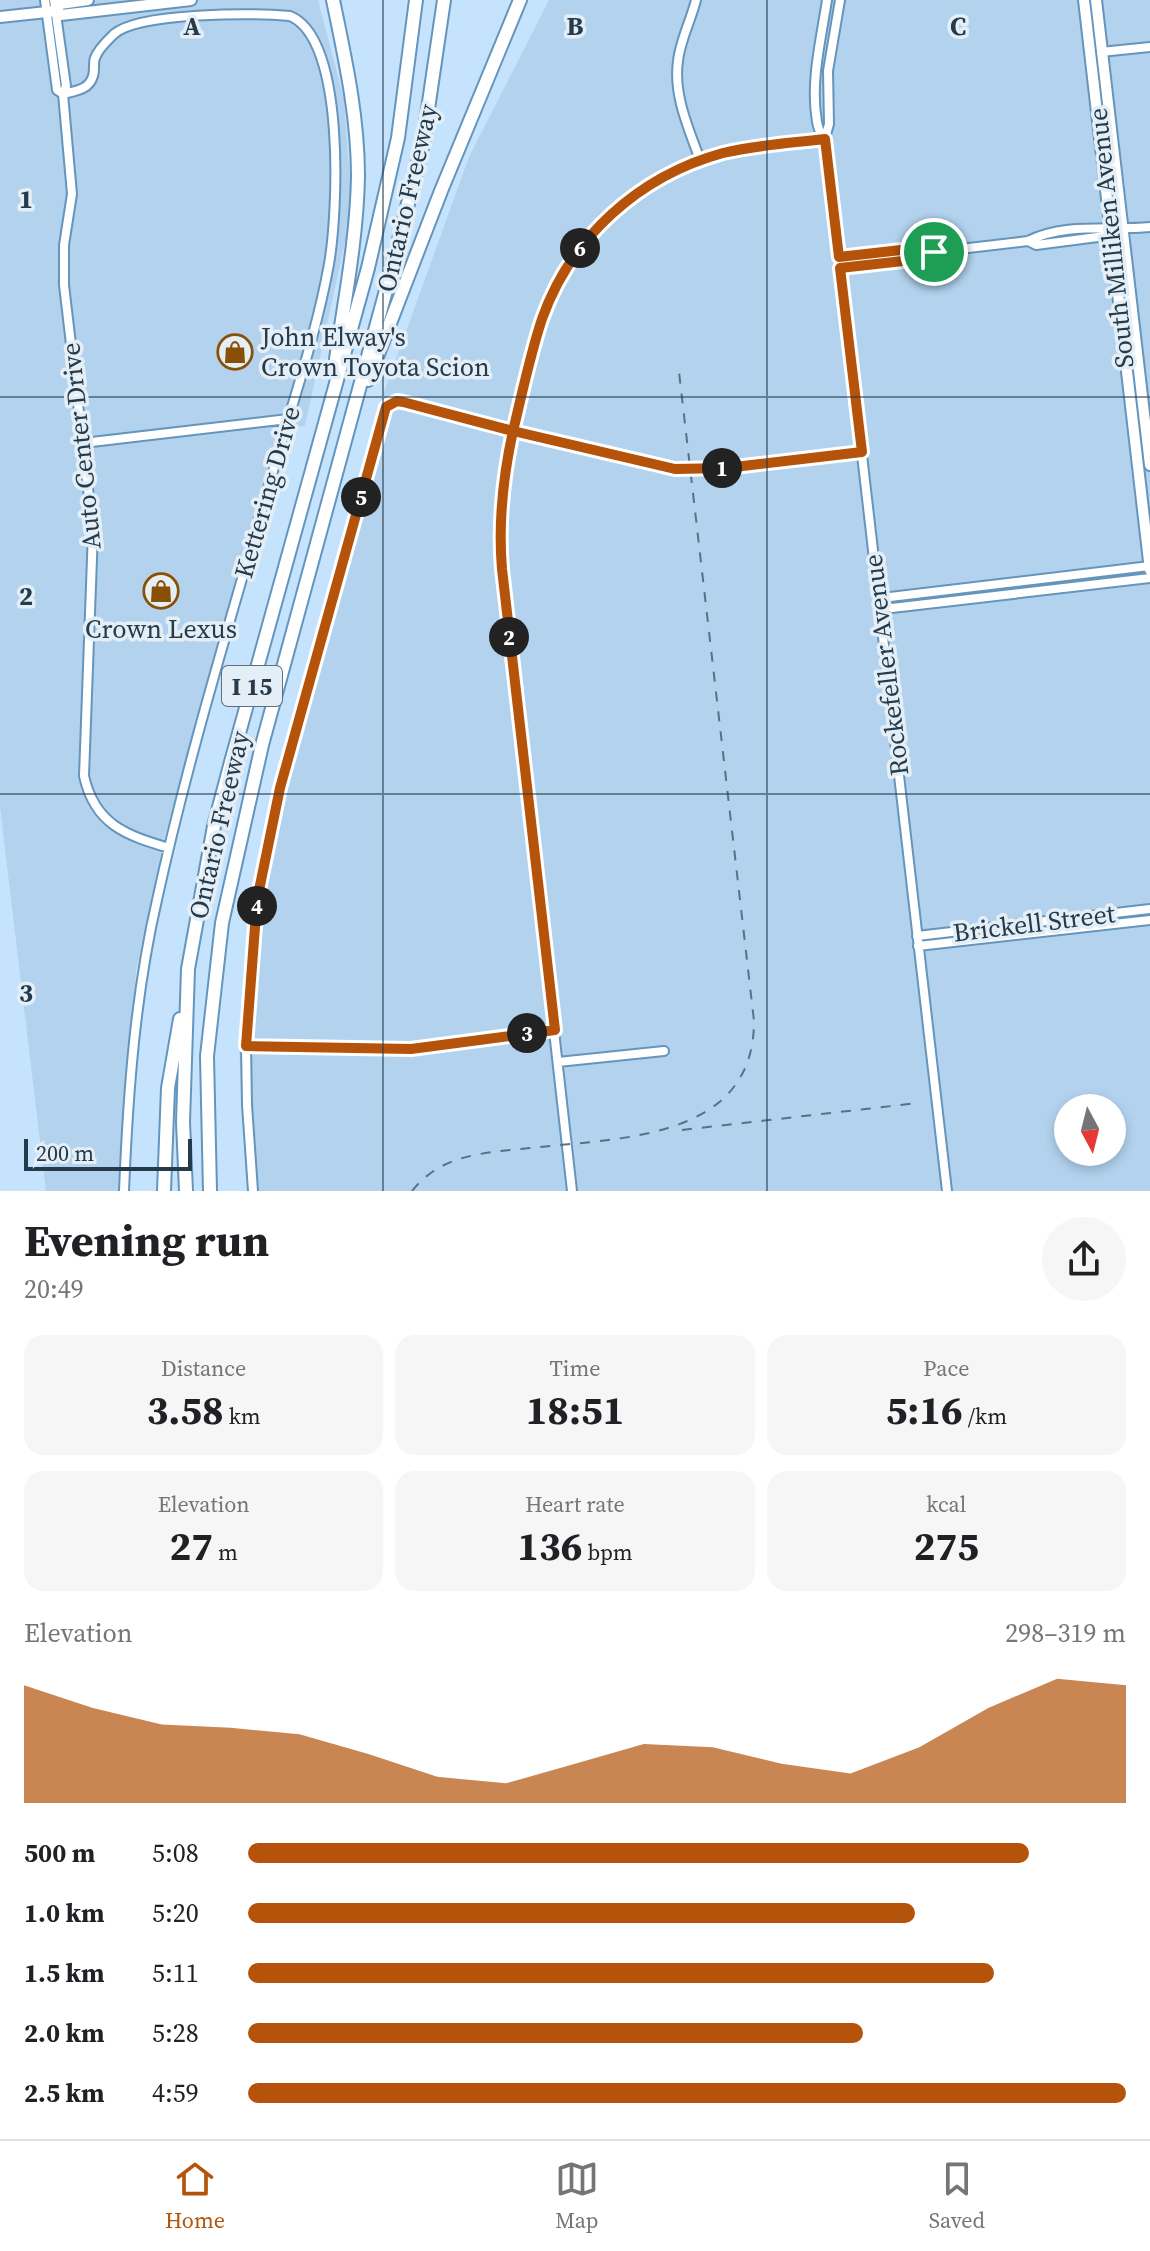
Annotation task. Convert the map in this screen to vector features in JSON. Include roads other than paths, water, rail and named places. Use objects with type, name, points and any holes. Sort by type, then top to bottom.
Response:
[{"type":"highway","points":[[330,406],[352,247],[358,174],[353,103],[333,0]]},
{"type":"highway","name":"Ontario Freeway","points":[[186,1191],[183,1122],[188,969],[214,826],[368,268],[398,138],[416,0]]},
{"type":"highway","name":"Ontario Freeway","points":[[210,1191],[207,1056],[222,923],[262,745],[423,143],[444,0]]},
{"type":"highway","points":[[353,413],[380,355],[441,191],[520,0]]},
{"type":"highway","points":[[164,1191],[168,1088],[188,969]]},
{"type":"main road","points":[[0,17],[88,0]]},
{"type":"main road","points":[[52,8],[61,15],[191,0]]},
{"type":"main road","name":"South Milliken Avenue","points":[[1084,0],[1150,568]]},
{"type":"main road","name":"South Milliken Avenue","points":[[1096,0],[1150,465]]},
{"type":"street","name":"Auto Center Drive","points":[[45,0],[52,8],[66,86],[63,94],[72,194],[63,271],[93,531],[84,768],[86,785],[95,806],[110,823],[137,838],[169,848]]},
{"type":"street","points":[[696,0],[677,71],[680,102],[700,160]]},
{"type":"street","name":"Rockefeller Avenue","points":[[827,0],[816,84],[818,125],[825,139],[947,1191]]},
{"type":"street","name":"Rockefeller Avenue","points":[[825,139],[829,124],[828,71],[840,0]]},
{"type":"street","name":"Kettering Drive","points":[[63,94],[82,89],[88,84],[93,77],[95,58],[101,49],[114,34],[129,25],[202,16],[290,16],[308,28],[323,68],[332,114],[336,177],[334,222],[321,301],[194,748],[150,936],[129,1091],[124,1191]]},
{"type":"street","points":[[1101,52],[1150,47]]},
{"type":"street","points":[[572,1191],[502,569],[500,532],[503,482],[513,431],[541,321],[577,252],[600,224],[633,196],[666,175],[700,160],[747,148],[825,139]]},
{"type":"street","points":[[839,257],[919,248],[934,252],[1028,241],[1041,235],[1150,227]]},
{"type":"street","points":[[840,268],[921,259],[934,252]]},
{"type":"street","points":[[253,1191],[246,1046],[257,900],[280,788],[383,412],[390,403],[403,402],[675,469],[726,468],[862,452]]},
{"type":"street","points":[[83,443],[288,419]]},
{"type":"street","points":[[879,604],[890,597],[1150,568]]},
{"type":"street","points":[[879,604],[892,608],[1150,578]]},
{"type":"street","name":"Brickell Street","points":[[918,941],[1150,909]]},
{"type":"street","name":"Brickell Street","points":[[918,941],[1150,920]]},
{"type":"street","points":[[246,1046],[411,1049],[555,1030]]},
{"type":"street","points":[[558,1062],[664,1051]]},
{"type":"railway","points":[[412,1191],[437,1169],[466,1157],[602,1141],[675,1126],[706,1111],[731,1090],[748,1060],[754,1021],[679,372]]},
{"type":"railway","points":[[682,1130],[918,1103]]},
{"type":"place","name":"John Elway's Crown Toyota Scion","points":[[235,352]]},
{"type":"place","name":"Crown Lexus","points":[[161,591]]}]
